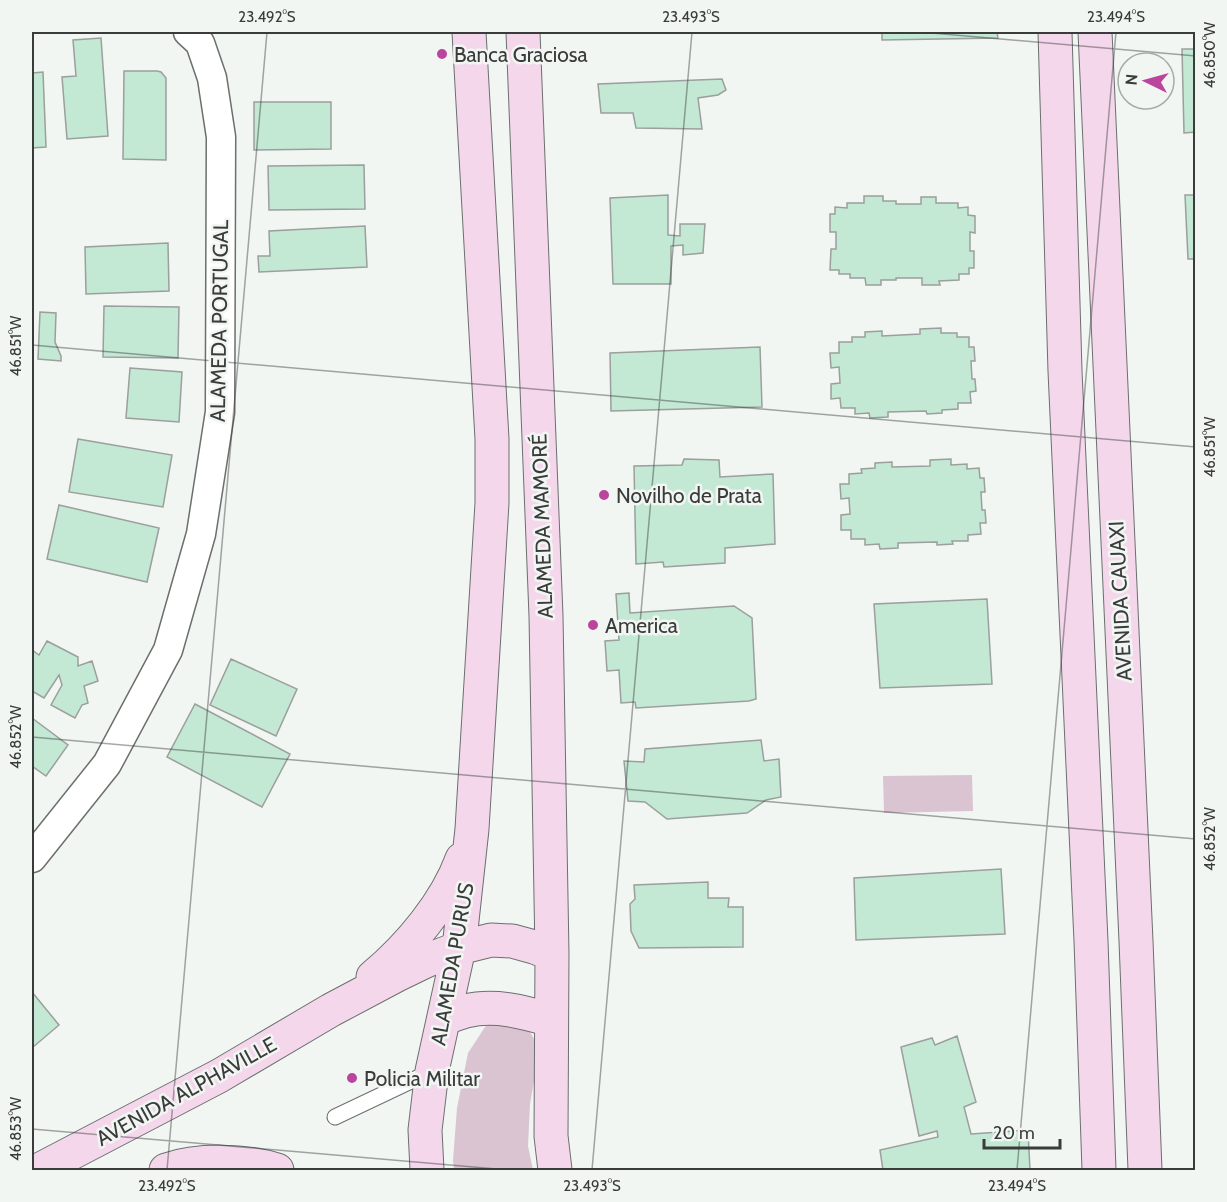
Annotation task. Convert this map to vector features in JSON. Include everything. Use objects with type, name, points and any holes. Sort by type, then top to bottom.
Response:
[{"type":"main road","points":[[331,1010],[388,964],[424,925],[456,875],[472,829],[492,503],[492,439],[469,32]]},
{"type":"main road","name":"ALAMEDA MAMORÉ","points":[[524,32],[546,616],[552,954],[551,1020]]},
{"type":"main road","name":"AVENIDA CAUAXI","points":[[1055,32],[1068,431],[1099,1170]]},
{"type":"main road","name":"AVENIDA CAUAXI","points":[[1095,32],[1145,1170]]},
{"type":"main road","points":[[1068,431],[1078,424],[1112,429]]},
{"type":"main road","name":"ALAMEDA PURUS","points":[[427,1170],[425,1130],[432,1071],[459,948],[472,829]]},
{"type":"main road","points":[[1089,905],[1099,911],[1118,916],[1136,927]]},
{"type":"main road","points":[[1091,942],[1114,938],[1136,927]]},
{"type":"main road","points":[[331,1010],[397,975],[459,948],[491,940],[512,940],[552,954]]},
{"type":"main road","points":[[444,1019],[468,1010],[495,1008],[524,1012],[551,1020],[551,1136],[555,1170]]},
{"type":"main road","name":"AVENIDA ALPHAVILLE","points":[[39,1170],[219,1076],[331,1010]]},
{"type":"main road","points":[[166,1170],[210,1162],[264,1166],[277,1170]]},
{"type":"street","name":"ALAMEDA PORTUGAL","points":[[32,858],[107,764],[168,650],[201,534],[220,412],[221,137],[212,78],[200,43],[188,32]]},
{"type":"lane","points":[[335,1117],[432,1071]]},
{"type":"shaded area","points":[[972,775],[973,811],[884,813],[883,776]]},
{"type":"shaded area","points":[[493,1021],[526,1026],[535,1040],[538,1058],[530,1104],[528,1146],[533,1170],[454,1170],[457,1108],[468,1053],[485,1027]]},
{"type":"building","points":[[882,32],[997,32],[998,38],[882,40]]},
{"type":"building","points":[[101,38],[108,136],[67,139],[62,77],[76,76],[73,40]]},
{"type":"building","points":[[1182,49],[1196,49],[1196,132],[1184,133]]},
{"type":"building","points":[[124,71],[157,71],[166,78],[166,160],[123,159]]},
{"type":"building","points":[[43,72],[46,147],[32,148],[32,73]]},
{"type":"building","points":[[722,79],[726,90],[718,95],[698,98],[702,129],[636,128],[633,113],[601,113],[598,84]]},
{"type":"building","points":[[254,102],[331,102],[331,149],[254,150]]},
{"type":"building","points":[[364,165],[365,209],[269,210],[268,166]]},
{"type":"building","points":[[668,195],[668,235],[680,236],[680,224],[705,224],[703,253],[683,255],[683,245],[671,246],[671,284],[613,284],[610,198]]},
{"type":"building","points":[[1185,195],[1196,195],[1196,259],[1188,259]]},
{"type":"building","points":[[864,196],[883,196],[883,201],[896,201],[896,204],[921,204],[921,197],[936,197],[936,203],[958,203],[958,208],[968,207],[968,215],[975,216],[975,233],[970,232],[970,251],[974,251],[974,268],[969,268],[969,274],[959,274],[959,280],[939,281],[940,285],[922,285],[922,278],[896,278],[896,280],[881,280],[881,285],[866,285],[865,278],[850,278],[850,274],[839,274],[839,270],[830,270],[831,249],[836,249],[836,232],[830,232],[830,214],[835,214],[835,207],[847,208],[847,203],[864,203]]},
{"type":"building","points":[[365,226],[367,267],[259,272],[258,256],[270,256],[269,231]]},
{"type":"building","points":[[168,243],[169,291],[86,294],[85,247]]},
{"type":"building","points":[[104,306],[179,307],[178,358],[103,357]]},
{"type":"building","points":[[40,312],[56,313],[55,342],[61,361],[38,359]]},
{"type":"building","points":[[941,328],[941,333],[957,333],[957,337],[969,337],[969,347],[974,347],[975,361],[971,361],[972,379],[975,379],[976,391],[970,392],[971,403],[958,403],[958,409],[942,410],[942,413],[888,412],[888,417],[870,418],[869,413],[855,414],[855,408],[841,408],[840,398],[831,399],[831,384],[840,383],[839,367],[831,368],[830,353],[839,353],[839,342],[852,342],[852,337],[865,337],[865,332],[882,331],[882,336],[920,334],[920,329]]},
{"type":"building","points":[[760,347],[762,407],[611,411],[610,353]]},
{"type":"building","points":[[130,368],[182,372],[179,422],[126,418]]},
{"type":"building","points":[[78,439],[172,455],[163,507],[69,492]]},
{"type":"building","points":[[684,459],[719,460],[720,477],[773,474],[775,544],[725,548],[725,563],[664,567],[663,562],[636,564],[634,466],[682,465]]},
{"type":"building","points":[[951,459],[951,465],[967,464],[967,469],[979,468],[980,478],[984,478],[985,492],[981,492],[982,510],[985,510],[986,523],[980,523],[981,534],[968,535],[968,541],[952,541],[953,544],[898,543],[898,548],[880,549],[879,544],[865,545],[865,539],[851,539],[851,530],[841,530],[841,515],[850,514],[849,498],[841,499],[840,484],[849,484],[849,474],[862,473],[861,469],[875,468],[875,463],[892,462],[892,467],[930,466],[930,460]]},
{"type":"building","points":[[59,505],[159,528],[147,582],[47,559]]},
{"type":"building","points":[[629,593],[630,613],[734,606],[752,618],[756,699],[636,708],[635,702],[621,703],[619,670],[607,671],[605,641],[619,640],[616,594]]},
{"type":"building","points":[[987,599],[992,684],[880,688],[874,604]]},
{"type":"building","points":[[47,641],[78,657],[78,666],[92,661],[98,681],[84,686],[88,703],[82,705],[75,718],[51,705],[62,685],[59,675],[44,698],[32,691],[32,650],[39,655]]},
{"type":"building","points":[[231,659],[297,689],[276,736],[210,705]]},
{"type":"building","points":[[195,704],[290,754],[262,807],[167,757]]},
{"type":"building","points":[[32,718],[68,745],[46,776],[32,766]]},
{"type":"building","points":[[761,740],[764,761],[779,759],[781,797],[766,800],[747,813],[667,819],[645,802],[628,801],[624,761],[644,762],[645,749]]},
{"type":"building","points":[[1001,869],[1005,934],[856,940],[854,878]]},
{"type":"building","points":[[708,882],[708,898],[729,898],[728,907],[743,907],[743,947],[639,948],[631,931],[630,904],[635,899],[634,885]]},
{"type":"building","points":[[32,992],[59,1025],[32,1048]]},
{"type":"building","points":[[957,1036],[976,1102],[964,1107],[971,1134],[1028,1130],[1030,1170],[883,1170],[880,1150],[938,1137],[937,1131],[919,1136],[901,1047],[932,1038],[935,1045]]},
{"type":"place","name":"Banca Graciosa","points":[[442,54]]},
{"type":"place","name":"Novilho de Prata","points":[[604,495]]},
{"type":"place","name":"America","points":[[593,625]]},
{"type":"place","name":"Policia Militar","points":[[352,1078]]}]
